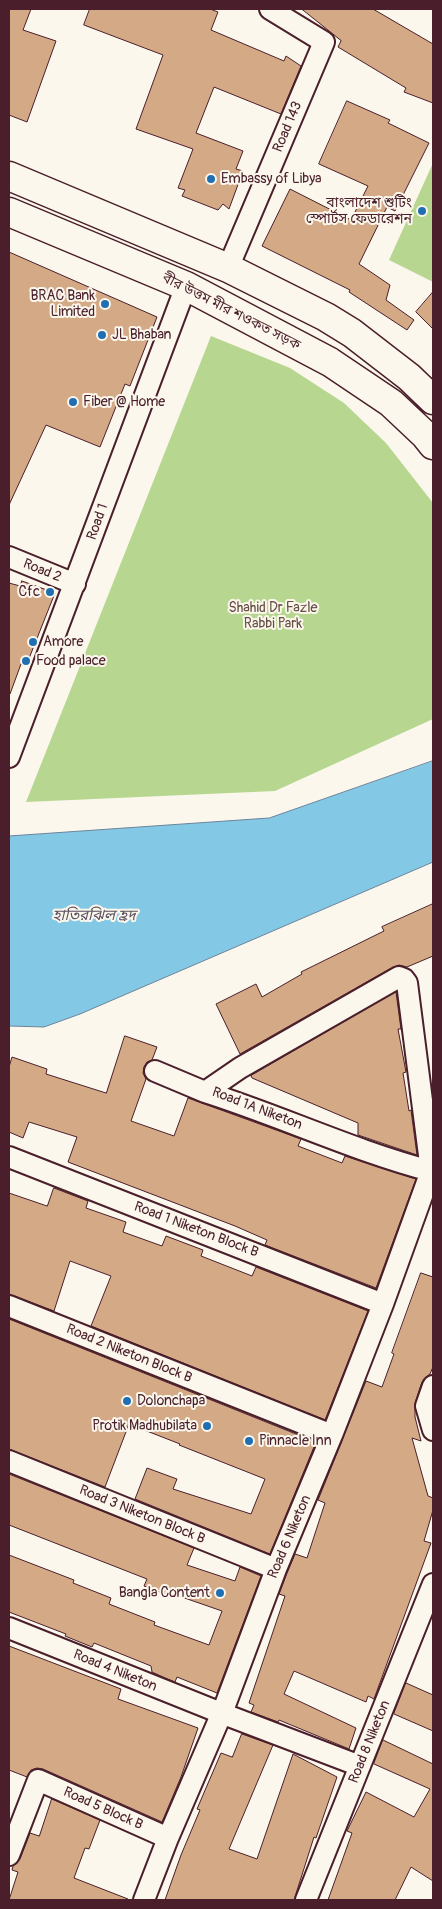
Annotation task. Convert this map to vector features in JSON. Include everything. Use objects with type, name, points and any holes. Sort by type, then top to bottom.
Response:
[{"type":"main road","points":[[9,176],[228,268],[310,308],[352,333],[409,377],[433,400]]},
{"type":"main road","name":"বীর উত্তম মীর শওকত সড়ক","points":[[9,212],[186,286],[330,362],[391,403],[433,445]]},
{"type":"street","name":"Road 143","points":[[228,268],[324,42],[270,9]]},
{"type":"street","name":"Road 1","points":[[11,744],[75,584],[186,286]]},
{"type":"street","name":"Road 2","points":[[9,557],[75,584]]},
{"type":"street","name":"Road 1A Niketon","points":[[399,977],[407,983],[432,1172],[400,1163],[240,1103],[205,1092],[240,1068],[399,977]]},
{"type":"street","points":[[155,1071],[205,1092]]},
{"type":"street","name":"Road 1 Niketon Block B","points":[[9,1157],[383,1304]]},
{"type":"street","name":"Road 6 Niketon","points":[[144,1900],[221,1713],[276,1569],[332,1435],[432,1172]]},
{"type":"street","name":"Road 2 Niketon Block B","points":[[9,1306],[332,1435]]},
{"type":"street","points":[[433,1386],[426,1406],[433,1430]]},
{"type":"street","name":"Road 3 Niketon Block B","points":[[9,1461],[276,1569]]},
{"type":"street","name":"Road 8 Niketon","points":[[306,1900],[433,1584]]},
{"type":"street","name":"Road 4 Niketon","points":[[9,1628],[221,1713],[360,1766]]},
{"type":"street","name":"Road 5 Block B","points":[[9,1855],[38,1780],[168,1838]]},
{"type":"green space","name":"বাংলাদেশ শুটিং স্পোর্টস ফেডারেশন","points":[[433,163],[433,282],[389,260]]},
{"type":"green space","name":"Shahid Dr Fazle Rabbi Park","points":[[211,336],[290,368],[344,403],[386,443],[433,503],[433,719],[275,791],[26,802]]},
{"type":"water","name":"হাতিরঝিল হ্রদ","points":[[433,761],[433,862],[80,1014],[44,1027],[9,1026],[9,836],[269,818]]},
{"type":"building","points":[[9,9],[31,9],[23,30],[56,41],[27,122],[9,115]]},
{"type":"building","points":[[90,9],[210,9],[218,12],[211,30],[284,61],[286,56],[301,66],[281,114],[214,87],[196,133],[243,151],[236,169],[243,171],[229,209],[223,204],[218,210],[182,196],[185,190],[178,188],[193,149],[136,129],[163,55],[84,25]]},
{"type":"building","points":[[302,9],[373,9],[433,44],[433,103],[404,92],[406,88],[338,47],[341,41]]},
{"type":"building","points":[[347,101],[390,120],[388,123],[429,143],[395,211],[387,207],[359,264],[390,285],[386,300],[414,320],[407,330],[349,292],[350,290],[262,246],[290,189],[351,220],[368,186],[319,164]]},
{"type":"building","points":[[9,252],[157,317],[130,386],[125,384],[100,447],[46,425],[9,505]]},
{"type":"building","points":[[433,292],[433,329],[416,312]]},
{"type":"building","points":[[22,581],[55,593],[26,666],[21,664],[10,694],[9,583],[20,586]]},
{"type":"building","points":[[433,904],[433,956],[407,967],[399,965],[393,967],[240,1054],[216,1004],[256,984],[262,997],[302,974],[301,972],[384,931],[382,927]]},
{"type":"building","points":[[396,992],[401,1029],[398,1029],[406,1072],[403,1073],[409,1111],[411,1110],[417,1155],[358,1135],[358,1123],[252,1078],[251,1076]]},
{"type":"building","points":[[125,1036],[157,1047],[152,1060],[147,1062],[144,1067],[143,1073],[146,1079],[131,1121],[174,1136],[188,1098],[301,1139],[298,1146],[342,1163],[345,1156],[416,1179],[376,1288],[265,1245],[267,1240],[235,1226],[68,1162],[77,1137],[29,1122],[23,1138],[9,1132],[9,1067],[12,1057],[47,1069],[46,1074],[106,1093]]},
{"type":"building","points":[[54,1188],[88,1201],[86,1208],[126,1222],[123,1232],[162,1246],[166,1236],[203,1250],[201,1256],[252,1276],[256,1267],[368,1311],[325,1420],[91,1326],[111,1276],[70,1261],[54,1311],[9,1294],[9,1193],[47,1206]]},
{"type":"building","points":[[421,1273],[433,1277],[433,1367],[430,1374],[422,1382],[415,1403],[415,1417],[421,1441],[412,1438],[428,1496],[433,1498],[433,1510],[424,1541],[431,1543],[374,1699],[368,1696],[366,1702],[294,1671],[284,1694],[356,1728],[349,1749],[279,1720],[278,1722],[251,1712],[254,1705],[249,1703],[285,1596],[279,1594],[287,1573],[295,1554],[307,1558],[325,1503],[318,1500],[366,1381],[382,1387],[394,1354],[392,1353]]},
{"type":"building","points":[[9,1319],[316,1442],[270,1554],[135,1499],[147,1468],[177,1479],[173,1489],[251,1514],[265,1479],[180,1444],[129,1424],[105,1487],[9,1449]]},
{"type":"building","points":[[9,1474],[194,1548],[187,1565],[235,1581],[240,1567],[261,1576],[217,1693],[177,1677],[175,1682],[152,1672],[151,1666],[94,1643],[92,1647],[65,1636],[66,1634],[9,1612],[9,1555],[74,1580],[73,1583],[111,1598],[109,1604],[155,1622],[154,1625],[209,1645],[222,1611],[176,1595],[175,1598],[144,1586],[147,1579],[9,1525]]},
{"type":"building","points":[[9,1646],[121,1689],[118,1699],[198,1728],[181,1777],[162,1822],[43,1769],[31,1770],[27,1777],[9,1770]]},
{"type":"building","points":[[406,1683],[433,1695],[433,1731],[394,1714]]},
{"type":"building","points":[[242,1734],[273,1745],[229,1849],[257,1859],[293,1754],[337,1777],[316,1838],[314,1837],[294,1900],[165,1900],[200,1810],[197,1809],[221,1753],[232,1757]]},
{"type":"building","points":[[383,1740],[433,1764],[433,1881],[411,1867],[395,1900],[328,1900],[352,1833],[347,1831],[366,1792],[414,1817],[430,1789],[374,1764]]},
{"type":"building","points":[[52,1799],[100,1820],[89,1849],[85,1848],[74,1878],[128,1900],[9,1900],[18,1872],[12,1870],[13,1866],[20,1859],[30,1833],[39,1836]]},
{"type":"place","name":"Embassy of Libya","points":[[211,179]]},
{"type":"place","name":"বাংলাদেশ শুটিং স্পোর্টস ফেডারেশন","points":[[422,211]]},
{"type":"place","name":"BRAC Bank Limited","points":[[105,304]]},
{"type":"place","name":"JL Bhaban","points":[[102,335]]},
{"type":"place","name":"Fiber @ Home","points":[[73,402]]},
{"type":"place","name":"Cfc","points":[[50,592]]},
{"type":"place","name":"Amore","points":[[33,642]]},
{"type":"place","name":"Food palace","points":[[26,661]]},
{"type":"place","name":"Dolonchapa","points":[[127,1401]]},
{"type":"place","name":"Protik Madhubilata","points":[[207,1426]]},
{"type":"place","name":"Pinnacle Inn","points":[[249,1441]]},
{"type":"place","name":"Bangla Content","points":[[220,1593]]}]
